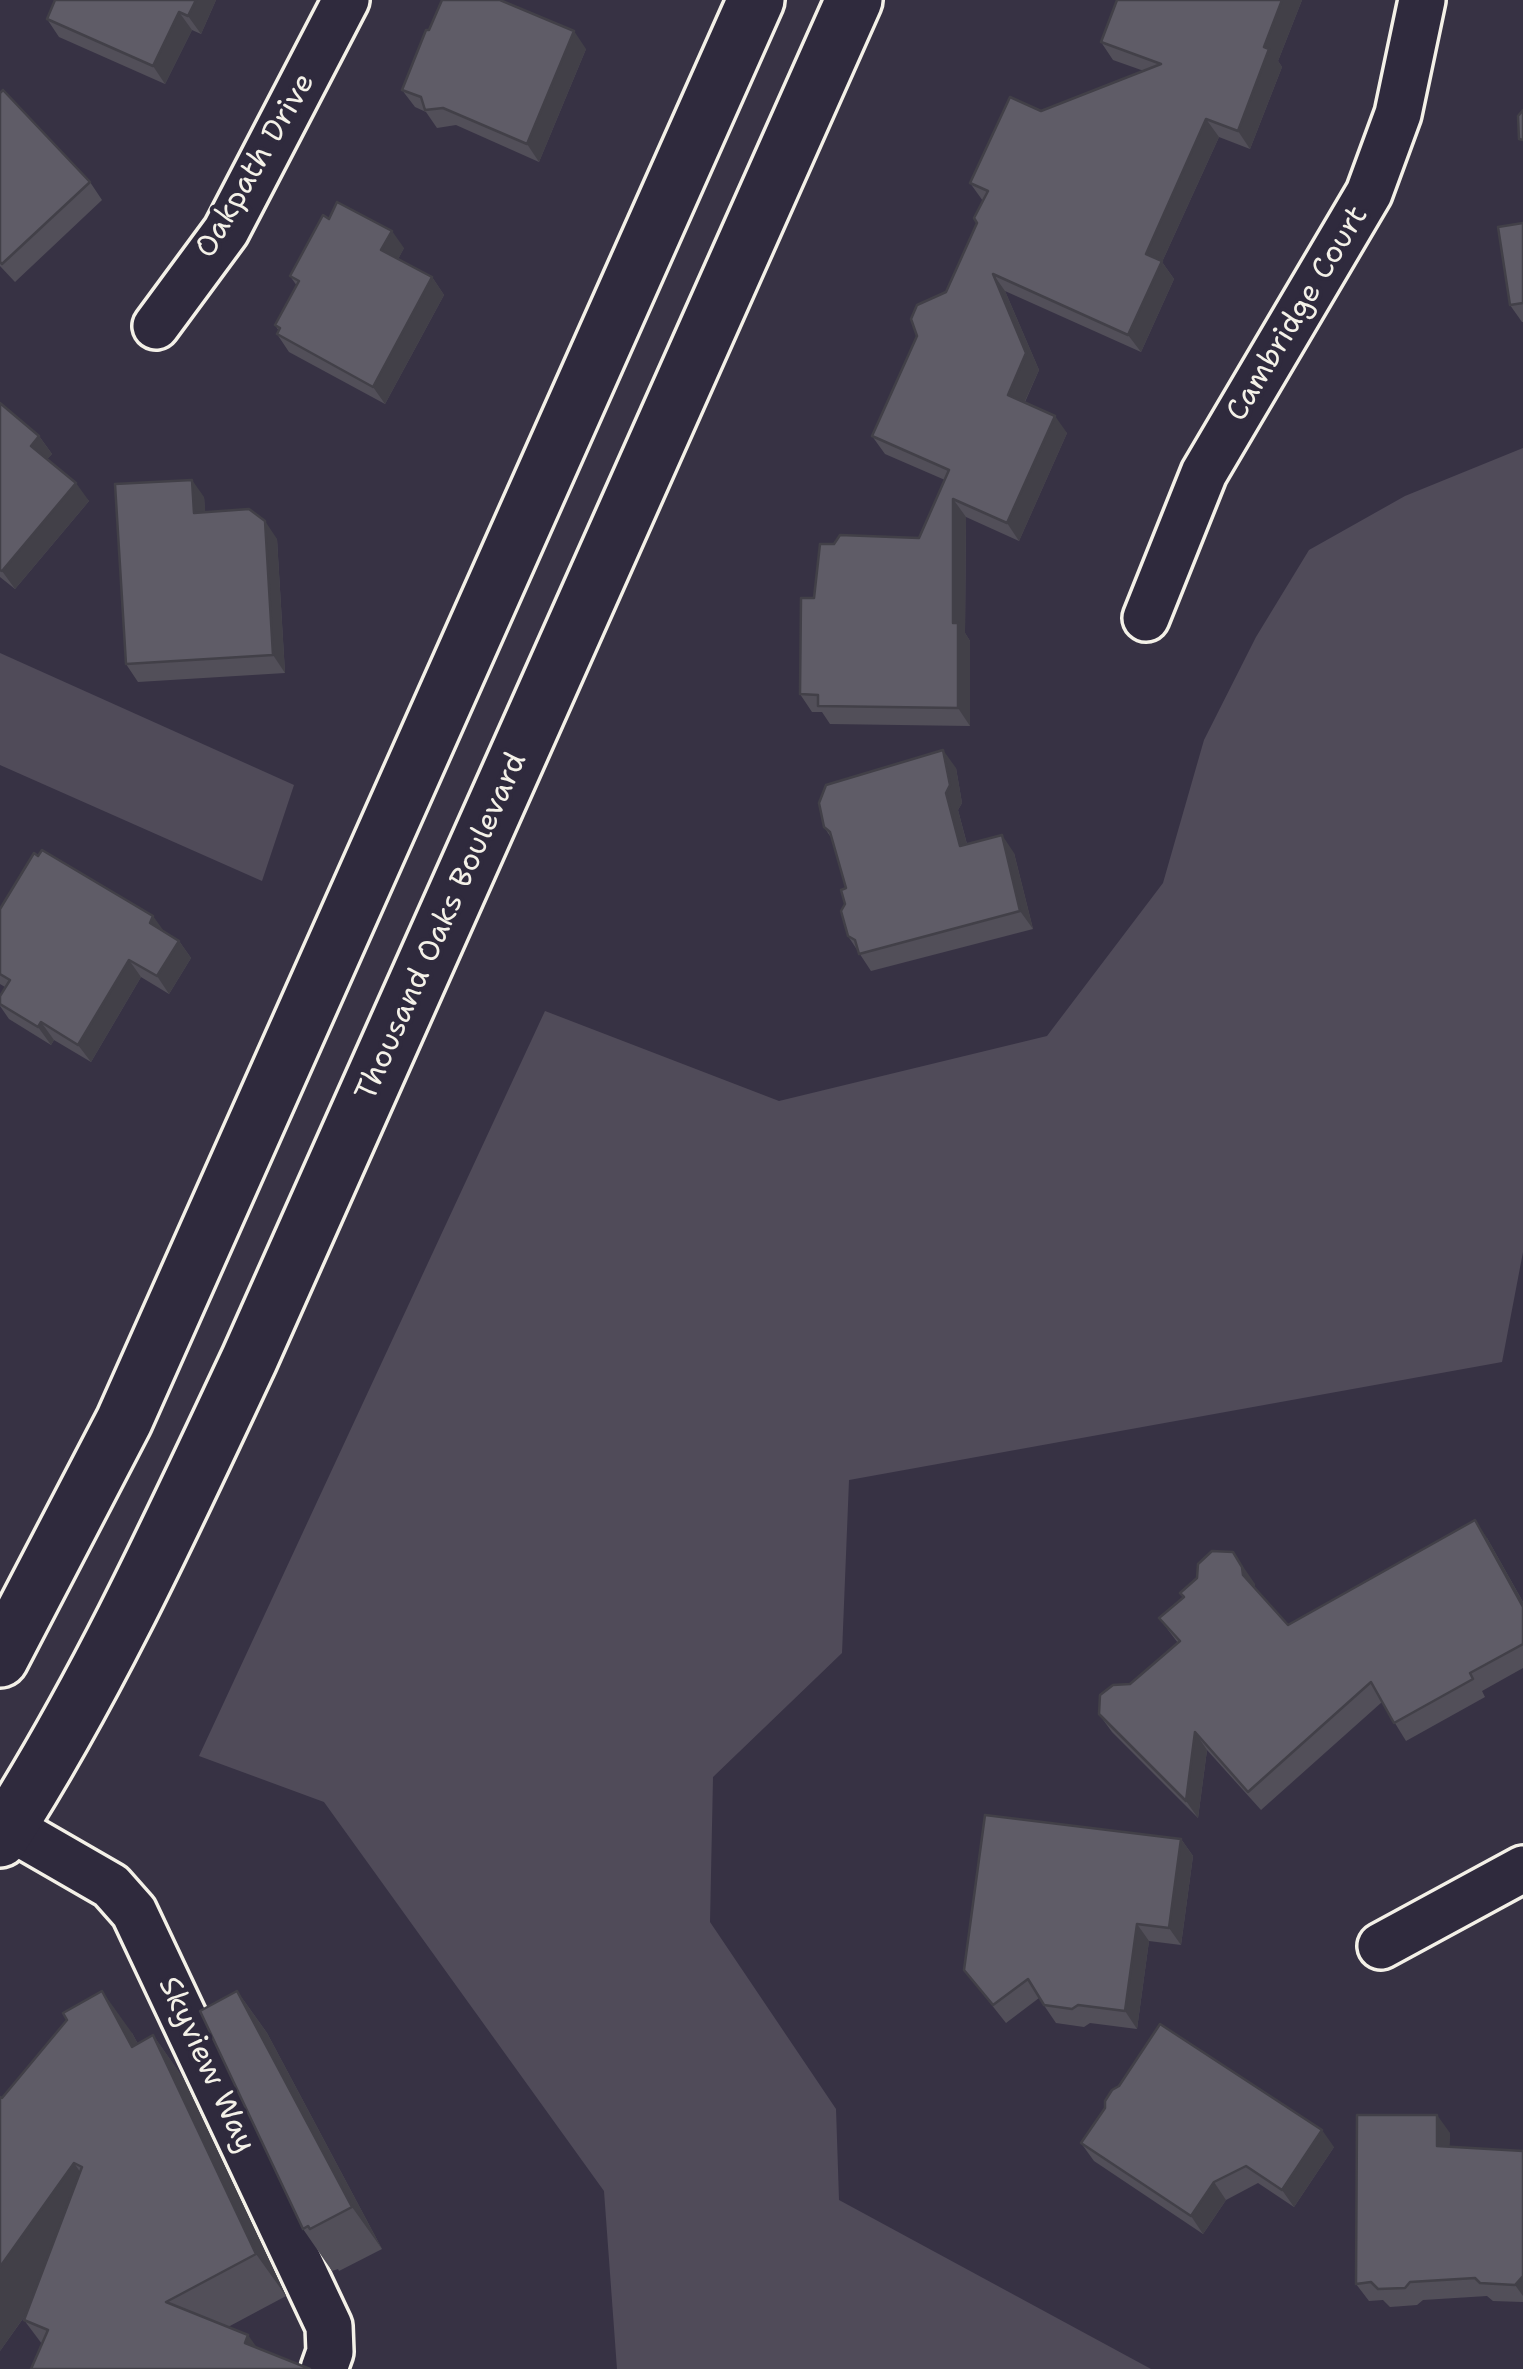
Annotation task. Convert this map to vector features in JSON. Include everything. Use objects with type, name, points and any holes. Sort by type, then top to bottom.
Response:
[{"type":"main road","points":[[0,1659],[124,1420],[756,0]]},
{"type":"main road","name":"Thousand Oaks Boulevard","points":[[3,1829],[140,1586],[241,1378],[854,0]]},
{"type":"street","name":"Oakpath Drive","points":[[156,326],[226,231],[346,0]]},
{"type":"street","name":"Cambridge Court","points":[[1146,618],[1204,473],[1368,194],[1398,114],[1422,0]]},
{"type":"street","name":"Skyview Way","points":[[3,1829],[111,1886],[134,1912],[329,2326],[330,2352],[324,2369]]},
{"type":"street","points":[[1382,1946],[1523,1869]]},
{"type":"shaded area","points":[[1523,448],[1523,1252],[1502,1362],[849,1480],[842,1653],[713,1777],[710,1922],[836,2109],[839,2200],[1151,2369],[617,2369],[604,2191],[324,1802],[199,1756],[545,1011],[779,1101],[1047,1036],[1163,883],[1204,740],[1256,637],[1309,550],[1405,496]]},
{"type":"shaded area","points":[[0,653],[294,785],[262,881],[0,765]]},
{"type":"building","points":[[55,0],[196,0],[188,16],[179,12],[153,66],[47,19]]},
{"type":"building","points":[[442,0],[500,0],[574,31],[527,144],[443,108],[425,110],[421,97],[402,90]]},
{"type":"building","points":[[1117,0],[1282,0],[1264,47],[1269,49],[1238,131],[1206,119],[1146,254],[1162,261],[1128,335],[993,274],[1026,353],[1008,395],[1055,416],[1007,523],[953,499],[958,708],[818,706],[818,695],[800,694],[801,598],[814,598],[820,544],[834,544],[840,535],[919,538],[949,470],[872,436],[917,336],[911,319],[917,305],[946,292],[977,223],[974,218],[988,191],[970,183],[1010,97],[1041,111],[1161,64],[1101,42]]},
{"type":"building","points":[[3,90],[90,182],[2,264],[0,93]]},
{"type":"building","points":[[1523,110],[1523,140],[1519,139],[1518,116]]},
{"type":"building","points":[[337,202],[392,231],[381,250],[432,277],[373,387],[277,334],[280,328],[275,325],[299,281],[290,276],[323,215],[329,219]]},
{"type":"building","points":[[1523,223],[1523,303],[1510,305],[1498,227]]},
{"type":"building","points":[[0,403],[39,436],[31,446],[76,483],[2,571],[0,570]]},
{"type":"building","points":[[192,480],[194,513],[249,509],[265,521],[273,655],[126,664],[115,484]]},
{"type":"building","points":[[943,750],[950,785],[946,793],[960,846],[1002,835],[1020,911],[859,954],[855,940],[848,936],[841,911],[845,904],[841,890],[846,888],[819,803],[826,785]]},
{"type":"building","points":[[42,850],[153,916],[150,923],[179,941],[157,976],[129,960],[78,1045],[41,1022],[38,1027],[0,1004],[0,996],[10,980],[0,974],[0,909],[34,853],[38,856]]},
{"type":"building","points":[[1475,1520],[1523,1607],[1523,1644],[1470,1673],[1473,1679],[1394,1723],[1371,1682],[1248,1792],[1195,1732],[1186,1801],[1099,1714],[1100,1695],[1113,1685],[1130,1684],[1180,1641],[1159,1618],[1184,1597],[1180,1593],[1197,1578],[1198,1564],[1212,1551],[1233,1552],[1243,1575],[1288,1625]]},
{"type":"building","points":[[985,1815],[1181,1839],[1169,1928],[1137,1924],[1125,2011],[1044,2005],[1028,1979],[993,2005],[964,1970]]},
{"type":"building","points":[[102,1991],[132,2047],[153,2035],[256,2254],[166,2302],[248,2335],[245,2343],[310,2369],[31,2369],[48,2330],[24,2320],[82,2167],[74,2163],[0,2267],[0,2097],[67,2020],[63,2013]]},
{"type":"building","points":[[237,1991],[352,2207],[310,2229],[303,2229],[200,2011]]},
{"type":"building","points":[[1160,2024],[1322,2130],[1282,2190],[1246,2166],[1214,2182],[1191,2216],[1081,2143],[1105,2108],[1112,2090],[1119,2086]]},
{"type":"building","points":[[1357,2115],[1437,2115],[1437,2146],[1523,2151],[1523,2276],[1515,2285],[1480,2283],[1475,2278],[1410,2282],[1405,2288],[1378,2289],[1371,2282],[1356,2284]]}]
